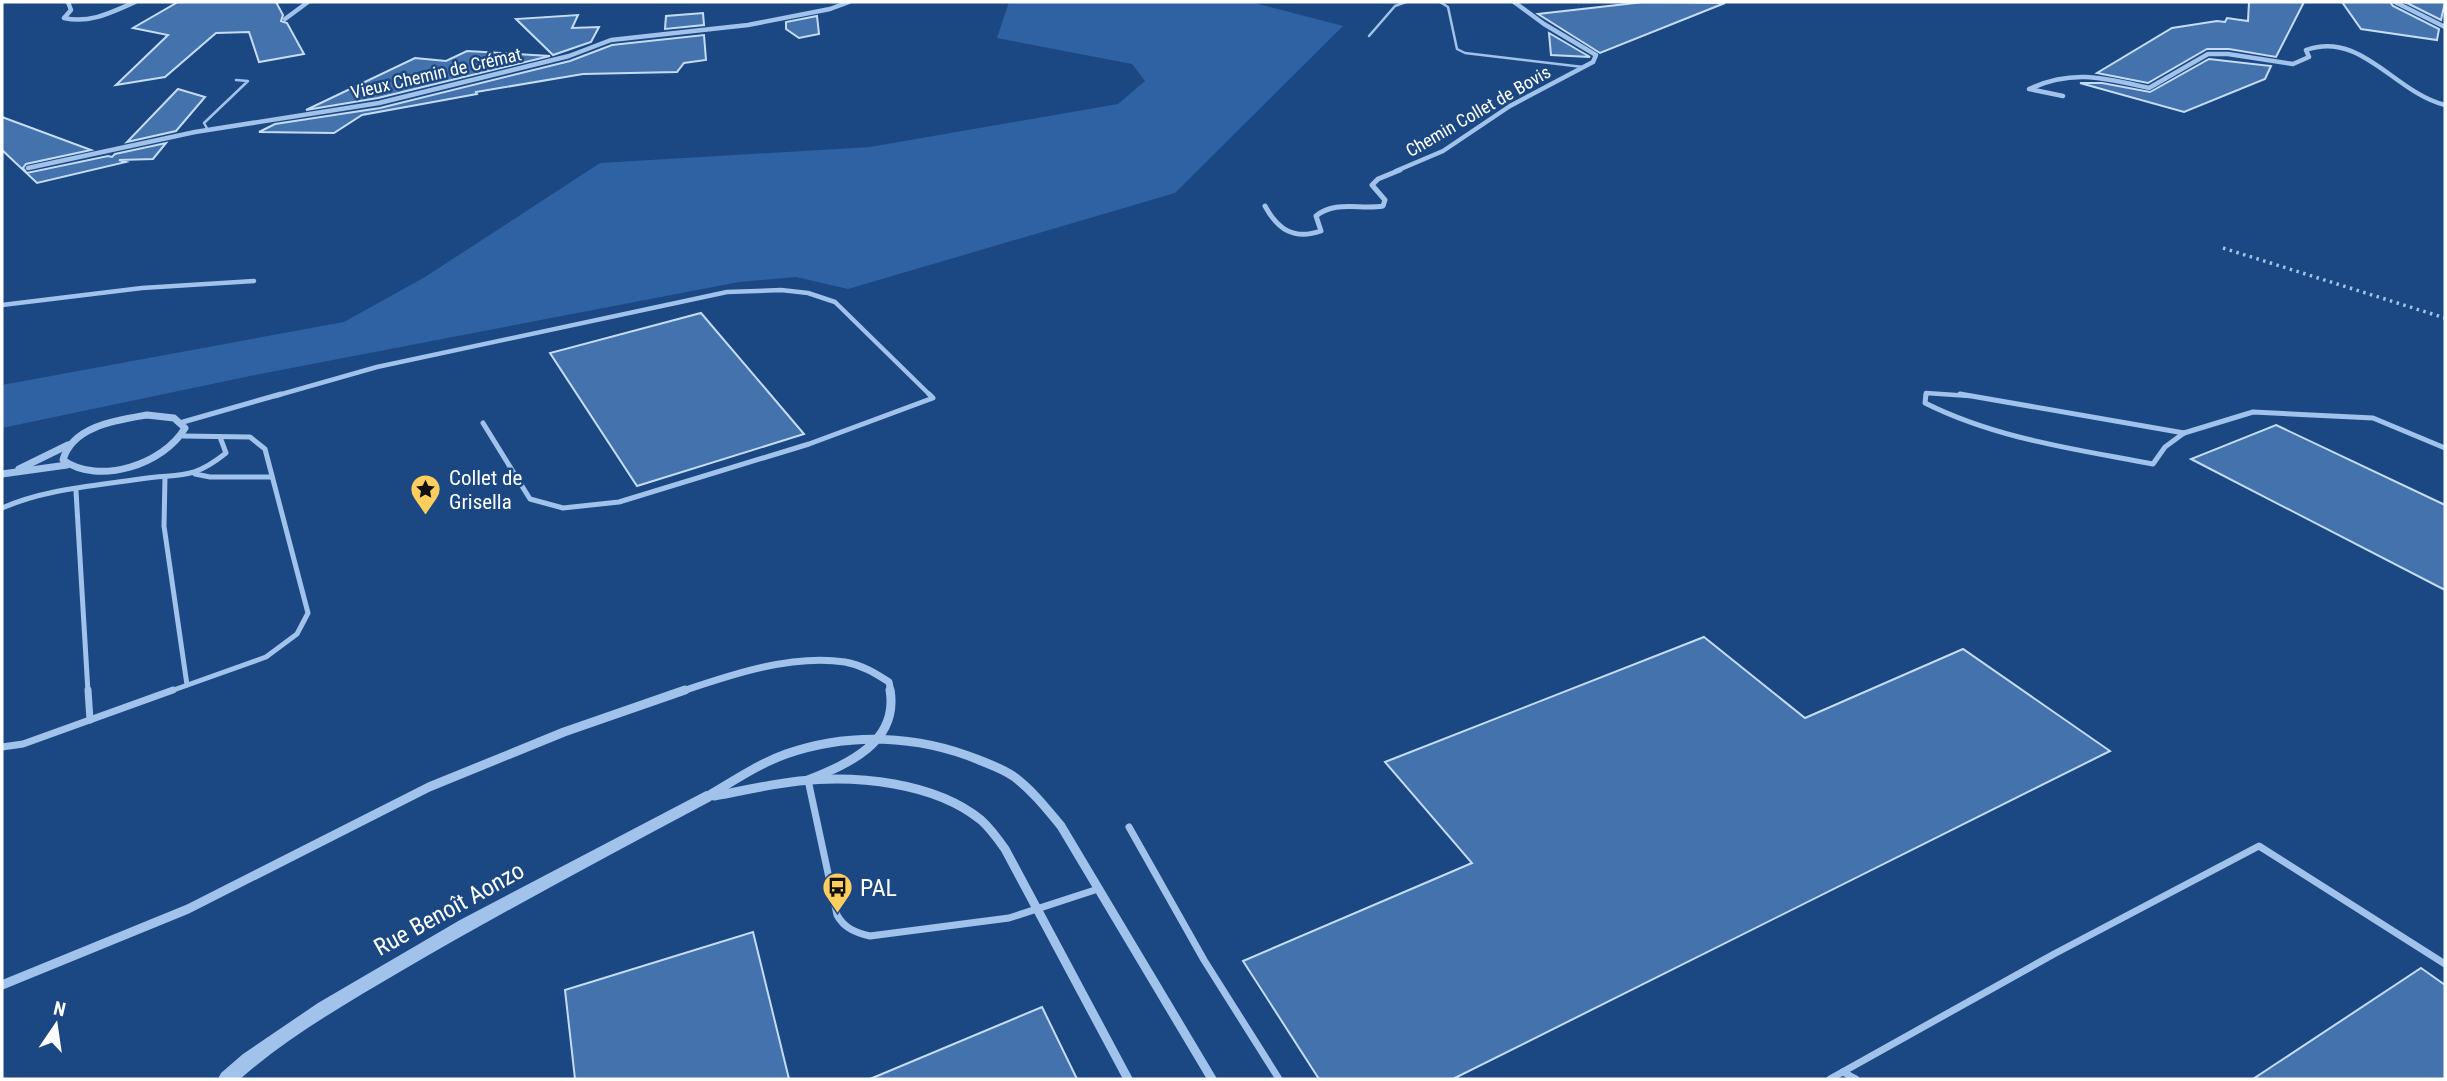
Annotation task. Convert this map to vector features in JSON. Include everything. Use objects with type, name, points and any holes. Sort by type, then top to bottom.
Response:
[{"type":"street","points":[[68,2],[71,10],[64,18],[73,20],[96,17],[135,2]]},
{"type":"street","points":[[285,19],[308,2]]},
{"type":"street","name":"Vieux Chemin de Crémat","points":[[28,168],[208,130],[379,103],[569,56],[611,40],[748,25],[830,9],[849,2]]},
{"type":"street","name":"Chemin Collet de Bovis","points":[[1265,206],[1274,225],[1290,234],[1312,235],[1321,231],[1316,216],[1320,211],[1334,208],[1370,210],[1383,206],[1385,200],[1372,185],[1378,179],[1443,151],[1510,106],[1593,62],[1596,55],[1544,24],[1514,2]]},
{"type":"street","points":[[2395,2],[2445,27]]},
{"type":"street","points":[[2063,96],[2029,89],[2050,77],[2070,74],[2149,88],[2208,54],[2228,54],[2293,64],[2303,62],[2309,57],[2306,50],[2320,43],[2352,50],[2418,96],[2445,106]]},
{"type":"street","points":[[2,474],[67,466],[91,471],[128,466],[162,453],[183,436],[186,428],[183,422],[162,415],[130,418],[94,429],[69,445],[15,471]]},
{"type":"street","points":[[67,466],[63,453],[69,445]]},
{"type":"street","points":[[2,985],[188,909],[429,787],[564,732],[699,686],[763,668],[802,662],[844,662],[866,668],[889,682],[895,701],[880,738],[865,754],[808,780]]},
{"type":"street","points":[[706,797],[783,755],[827,742],[880,738],[923,742],[967,754],[1011,774],[1039,799],[1061,826],[1212,1079]]},
{"type":"street","points":[[706,797],[808,780],[858,781],[911,789],[947,800],[982,820],[1005,849],[1128,1079]]},
{"type":"street","name":"Rue Benoît Aonzo","points":[[227,1079],[249,1060],[324,1008],[466,925],[706,797]]},
{"type":"lane","points":[[1369,36],[1395,6],[1406,2]]},
{"type":"lane","points":[[1440,2],[1448,6],[1457,49],[1465,53],[1583,68]]},
{"type":"lane","points":[[208,130],[204,122],[248,81],[236,79]]},
{"type":"lane","points":[[2,305],[142,288],[254,281]]},
{"type":"lane","points":[[183,422],[377,367],[727,292],[763,288],[814,293],[835,302],[933,398],[809,444],[619,502],[563,508],[530,499],[483,423]]},
{"type":"lane","points":[[2184,433],[1958,394],[1926,393],[1925,403],[1945,415],[2011,437],[2153,464],[2165,447],[2184,433],[2253,412],[2373,418],[2445,448]]},
{"type":"lane","points":[[2,747],[23,744],[266,657],[297,634],[308,613],[265,449],[250,437],[183,436]]},
{"type":"lane","points":[[2,508],[30,496],[206,469],[226,453],[220,437]]},
{"type":"lane","points":[[192,473],[210,477],[272,477]]},
{"type":"lane","points":[[165,477],[164,526],[187,685]]},
{"type":"lane","points":[[76,491],[90,720]]},
{"type":"lane","points":[[808,780],[841,924],[870,936],[1009,918],[1098,889]]},
{"type":"lane","points":[[1129,827],[1204,960],[1279,1079]]},
{"type":"lane","points":[[1830,1079],[2054,954],[2259,846],[2445,964]]},
{"type":"lane","points":[[1843,1072],[1856,1079]]},
{"type":"path","points":[[2223,248],[2445,318]]},
{"type":"shaded area","points":[[1009,2],[1251,2],[1343,26],[1175,193],[848,289],[796,277],[739,282],[260,374],[2,428],[2,385],[344,322],[425,277],[600,163],[870,147],[1118,104],[1145,81],[1132,64],[997,38]]},
{"type":"building","points":[[178,2],[276,2],[283,15],[281,21],[287,23],[304,54],[259,62],[249,32],[216,33],[165,77],[116,85],[168,35],[133,28]]},
{"type":"building","points":[[1644,2],[1725,3],[1600,53],[1538,14]]},
{"type":"building","points":[[2249,2],[2304,2],[2276,57],[2229,49],[2207,49],[2148,83],[2097,73],[2172,28],[2225,22],[2227,18],[2248,21]]},
{"type":"building","points":[[2342,2],[2390,2],[2439,29],[2437,40],[2361,29]]},
{"type":"building","points":[[2405,2],[2445,2],[2441,20]]},
{"type":"building","points":[[703,13],[704,25],[665,29],[666,16]]},
{"type":"building","points":[[578,15],[572,28],[599,27],[591,42],[553,55],[516,19]]},
{"type":"building","points":[[817,16],[819,34],[799,38],[786,29],[786,22]]},
{"type":"building","points":[[1549,33],[1590,57],[1551,55]]},
{"type":"building","points":[[704,35],[706,60],[684,63],[677,72],[583,74],[476,92],[477,94],[362,115],[334,133],[259,132],[275,124],[380,108],[570,61],[612,45]]},
{"type":"building","points":[[467,51],[550,56],[378,98],[306,110],[415,58],[446,61]]},
{"type":"building","points":[[2209,59],[2271,66],[2265,79],[2184,112],[2080,83],[2102,83],[2150,92]]},
{"type":"building","points":[[178,89],[205,97],[176,131],[127,142]]},
{"type":"building","points":[[2,117],[91,150],[26,164],[23,168],[27,173],[112,157],[115,154],[166,143],[153,159],[119,160],[126,162],[37,183],[2,150]]},
{"type":"building","points":[[701,313],[804,434],[637,486],[550,353]]},
{"type":"building","points":[[2276,425],[2445,505],[2445,590],[2191,459]]},
{"type":"building","points":[[1704,637],[1805,718],[1963,649],[2110,751],[1453,1079],[1319,1079],[1243,961],[1472,863],[1385,762]]},
{"type":"building","points":[[753,932],[789,1079],[575,1079],[565,990]]},
{"type":"building","points":[[2421,968],[2445,985],[2445,1079],[2253,1079]]},
{"type":"building","points":[[1042,1007],[1077,1079],[870,1079]]},
{"type":"place","name":"Collet de Grisella","points":[[426,517]]},
{"type":"place","name":"PAL","points":[[837,915]]}]
